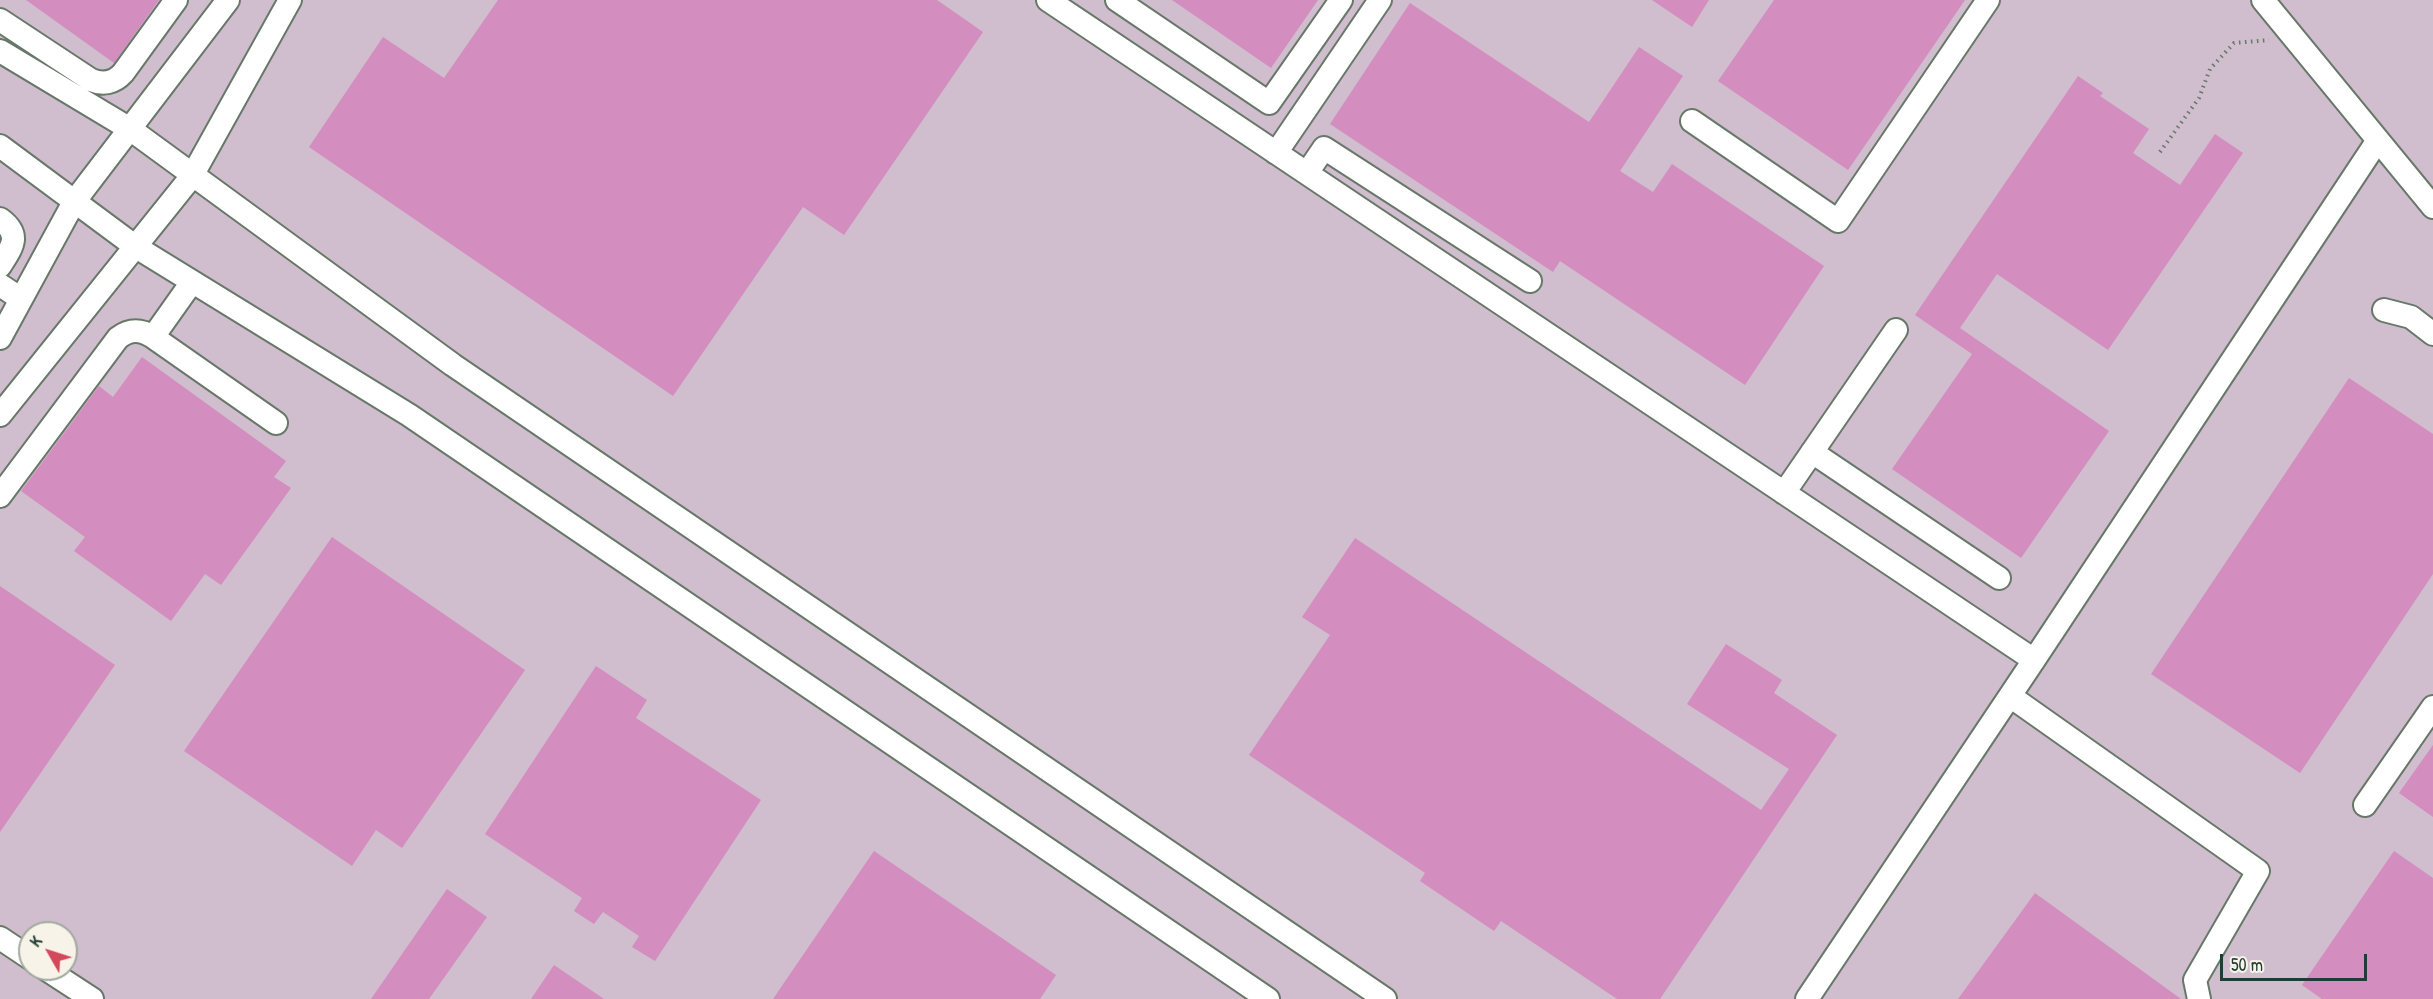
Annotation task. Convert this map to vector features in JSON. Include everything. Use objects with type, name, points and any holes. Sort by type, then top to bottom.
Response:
[{"type":"street","points":[[0,21],[91,80],[105,83],[118,78],[123,73],[176,0]]},
{"type":"street","points":[[0,338],[74,202],[228,0]]},
{"type":"street","points":[[0,416],[192,176],[290,0]]},
{"type":"street","points":[[1048,0],[2034,660]]},
{"type":"street","points":[[1106,39],[1123,4],[1269,103],[1341,0]]},
{"type":"street","points":[[1276,153],[1380,0]]},
{"type":"street","points":[[1692,121],[1838,221],[1988,0]]},
{"type":"street","points":[[2263,0],[2433,207]]},
{"type":"street","points":[[0,51],[130,129],[453,365],[1385,999]]},
{"type":"street","points":[[1807,999],[2378,140]]},
{"type":"street","points":[[1307,173],[1324,148],[1530,281]]},
{"type":"street","points":[[2,151],[136,247],[409,416],[1268,999]]},
{"type":"street","points":[[0,219],[11,229],[14,241],[0,266]]},
{"type":"street","points":[[153,337],[192,282]]},
{"type":"street","points":[[0,285],[21,299]]},
{"type":"street","points":[[2384,310],[2411,317],[2433,334]]},
{"type":"street","points":[[1784,493],[1896,330]]},
{"type":"street","points":[[0,496],[118,338],[133,331],[146,333],[153,337],[276,423]]},
{"type":"street","points":[[1812,452],[1999,578]]},
{"type":"street","points":[[2010,696],[2258,871],[2195,980],[2199,999]]},
{"type":"street","points":[[2365,805],[2433,707]]},
{"type":"street","points":[[0,938],[18,950]]},
{"type":"street","points":[[64,981],[92,999]]},
{"type":"path","points":[[2160,152],[2199,98],[2210,69],[2234,44],[2294,37]]},
{"type":"shaded area","points":[[0,0],[2433,0],[2433,999],[0,999]]},
{"type":"building","points":[[26,0],[159,0],[114,63]]},
{"type":"building","points":[[498,0],[937,0],[983,32],[844,235],[803,207],[673,396],[309,147],[383,37],[444,78]]},
{"type":"building","points":[[1172,0],[1318,0],[1271,68]]},
{"type":"building","points":[[1652,0],[1709,0],[1692,27]]},
{"type":"building","points":[[1774,0],[1965,0],[1848,170],[1718,81]]},
{"type":"building","points":[[1410,3],[1589,122],[1639,47],[1683,76],[1620,171],[1653,192],[1672,164],[1824,266],[1745,385],[1560,261],[1553,272],[1330,124]]},
{"type":"building","points":[[2078,76],[2103,93],[2100,96],[2149,129],[2133,153],[2180,185],[2215,134],[2243,153],[2108,350],[1997,274],[1960,328],[2109,431],[2021,558],[1892,469],[1972,354],[1915,315]]},
{"type":"building","points":[[142,357],[286,461],[274,477],[291,488],[221,585],[205,574],[171,621],[74,551],[85,537],[21,491],[99,386],[113,397]]},
{"type":"building","points":[[2349,378],[2433,434],[2433,574],[2300,773],[2151,674]]},
{"type":"building","points":[[332,537],[525,670],[402,848],[376,830],[352,866],[184,751]]},
{"type":"building","points":[[1355,538],[1761,810],[1789,769],[1687,704],[1726,644],[1782,680],[1774,693],[1837,735],[1660,999],[1617,999],[1501,921],[1494,931],[1420,881],[1425,873],[1249,755],[1330,635],[1302,617]]},
{"type":"building","points":[[0,586],[115,665],[0,832]]},
{"type":"building","points":[[596,666],[647,700],[636,718],[761,800],[655,961],[632,947],[639,936],[603,912],[594,924],[574,911],[582,898],[485,834]]},
{"type":"building","points":[[2433,745],[2433,817],[2399,793]]},
{"type":"building","points":[[874,851],[1056,975],[1040,999],[773,999]]},
{"type":"building","points":[[2394,851],[2433,878],[2433,999],[2322,999],[2302,985]]},
{"type":"building","points":[[447,889],[487,917],[429,999],[371,999]]},
{"type":"building","points":[[2035,893],[2181,999],[1958,999]]},
{"type":"building","points":[[554,965],[604,999],[531,999]]}]
